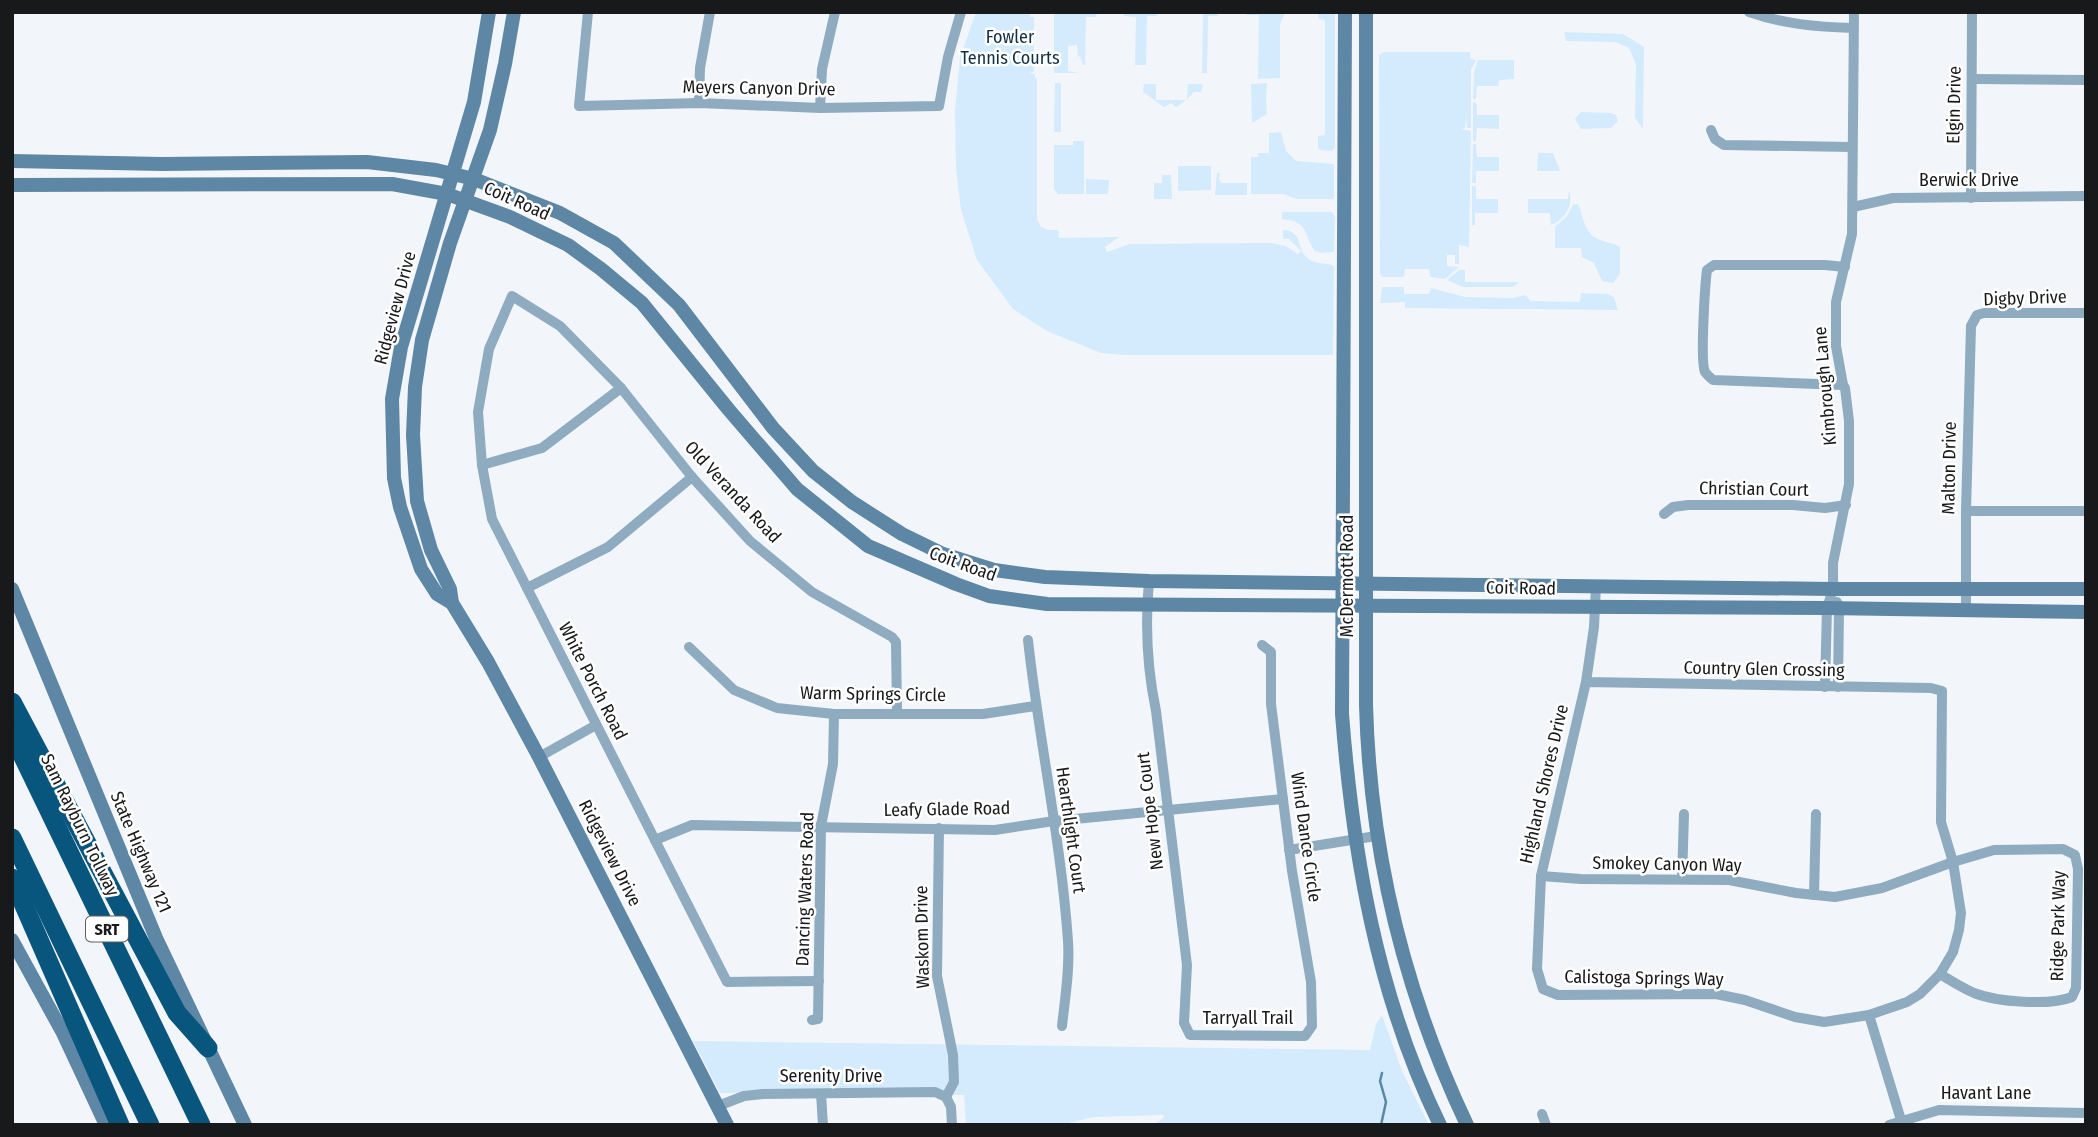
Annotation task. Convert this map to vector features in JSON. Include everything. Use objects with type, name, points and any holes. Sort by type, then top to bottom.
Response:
[{"type":"highway","points":[[12,702],[177,1013],[208,1048]]},
{"type":"highway","name":"Sam Rayburn Tollway","points":[[12,734],[201,1125]]},
{"type":"highway","name":"SRT","points":[[12,838],[150,1125]]},
{"type":"highway","points":[[12,878],[120,1125]]},
{"type":"main road","name":"Ridgeview Drive","points":[[452,603],[437,594],[421,569],[411,542],[394,478],[392,399],[401,347],[474,102],[489,12]]},
{"type":"main road","name":"Ridgeview Drive","points":[[514,12],[499,90],[474,179],[450,243],[422,340],[415,387],[413,435],[417,501],[431,550],[450,589],[452,603],[488,662],[539,757],[727,1125]]},
{"type":"main road","name":"McDermott Road","points":[[1345,12],[1342,714],[1347,780],[1363,888],[1383,974],[1409,1055],[1440,1125]]},
{"type":"main road","name":"McDermott Road","points":[[1366,12],[1366,710],[1376,836],[1404,962],[1433,1048],[1467,1125]]},
{"type":"main road","points":[[299,161],[300,183]]},
{"type":"main road","name":"Coit Road","points":[[17,162],[367,162],[474,179],[560,213],[614,243],[679,305],[788,446],[835,489],[894,529],[943,554],[994,570],[1016,574],[1149,581],[1833,589],[2086,589]]},
{"type":"main road","points":[[17,162],[17,185]]},
{"type":"main road","points":[[175,164],[175,185]]},
{"type":"main road","name":"Coit Road","points":[[17,185],[392,184],[466,199],[510,217],[568,245],[642,303],[797,489],[868,546],[989,596],[1047,604],[1342,604],[2086,612]]},
{"type":"main road","points":[[1344,209],[1366,209]]},
{"type":"main road","points":[[1343,370],[1366,370]]},
{"type":"main road","points":[[729,410],[743,387]]},
{"type":"main road","points":[[729,410],[753,401]]},
{"type":"main road","points":[[1479,607],[1489,599],[1515,599],[1519,595],[1519,586]]},
{"type":"main road","name":"State Highway 121","points":[[12,589],[146,915],[245,1125]]},
{"type":"main road","points":[[12,940],[63,1033],[106,1125]]},
{"type":"street","name":"Meyers Canyon Drive","points":[[588,12],[579,106],[699,103],[820,108],[939,106],[948,57],[961,12]]},
{"type":"street","points":[[699,103],[700,68],[709,12]]},
{"type":"street","points":[[820,108],[822,69],[835,12]]},
{"type":"street","points":[[1749,12],[1807,26],[1853,29]]},
{"type":"street","name":"Kimbrough Lane","points":[[1833,608],[1833,563],[1849,484],[1849,421],[1836,346],[1836,302],[1852,234],[1854,12]]},
{"type":"street","name":"Elgin Drive","points":[[1970,198],[1972,12]]},
{"type":"street","points":[[1972,79],[2086,80]]},
{"type":"street","points":[[1711,131],[1715,139],[1724,145],[1852,147]]},
{"type":"street","name":"Berwick Drive","points":[[1853,206],[1894,198],[2086,196]]},
{"type":"street","points":[[1843,385],[1713,380],[1705,372],[1703,355],[1707,270],[1714,265],[1845,267]]},
{"type":"street","name":"Old Veranda Road","points":[[512,296],[561,326],[621,388],[692,477],[750,541],[812,592],[897,642],[897,713]]},
{"type":"street","name":"White Porch Road","points":[[512,296],[489,349],[478,412],[482,465],[492,519],[727,982],[819,981]]},
{"type":"street","name":"Digby Drive","points":[[1970,326],[1977,315],[1984,313],[2086,313]]},
{"type":"street","name":"Malton Drive","points":[[1966,610],[1970,326]]},
{"type":"street","points":[[482,465],[542,448],[621,388]]},
{"type":"street","points":[[527,588],[608,547],[692,477]]},
{"type":"street","name":"Christian Court","points":[[1664,514],[1673,507],[1688,505],[1793,505],[1825,508],[1846,505]]},
{"type":"street","points":[[1966,511],[2086,511]]},
{"type":"street","name":"New Hope Court","points":[[1149,581],[1146,638],[1149,679],[1156,711],[1187,965],[1184,1023],[1190,1035]]},
{"type":"street","name":"Highland Shores Drive","points":[[1543,989],[1537,969],[1541,876],[1586,682],[1597,586]]},
{"type":"street","points":[[1825,687],[1833,608]]},
{"type":"street","points":[[1833,608],[1838,687]]},
{"type":"street","name":"Hearthlight Court","points":[[1028,640],[1068,942],[1062,1026]]},
{"type":"street","name":"Wind Dance Circle","points":[[1262,645],[1270,652],[1271,704],[1289,850],[1311,982],[1312,1026],[1306,1036]]},
{"type":"street","name":"Warm Springs Circle","points":[[688,647],[734,690],[777,708],[834,714],[983,714],[1035,706]]},
{"type":"street","name":"Country Glen Crossing","points":[[1586,682],[1931,688],[1942,691],[1941,822],[1953,862]]},
{"type":"street","name":"Dancing Waters Road","points":[[812,1020],[818,1019],[821,827],[833,764],[834,714]]},
{"type":"street","points":[[539,757],[596,725]]},
{"type":"street","name":"Leafy Glade Road","points":[[655,840],[692,825],[995,830],[1054,821],[1283,799]]},
{"type":"street","points":[[1682,879],[1684,814]]},
{"type":"street","points":[[1814,895],[1816,814]]},
{"type":"street","name":"Waskom Drive","points":[[939,828],[937,976],[953,1055],[954,1082],[946,1097],[951,1107],[952,1125]]},
{"type":"street","points":[[1289,850],[1376,836]]},
{"type":"street","name":"Smokey Canyon Way","points":[[1541,876],[1581,879],[1729,880],[1814,895],[1851,895],[1882,888],[1953,862],[2005,849],[2063,849],[2075,855]]},
{"type":"street","name":"Ridge Park Way","points":[[1940,974],[1986,997],[2003,1000],[2057,1001],[2072,996],[2076,988],[2078,869],[2075,855]]},
{"type":"street","points":[[1940,974],[1952,952],[1959,930],[1960,897],[1953,862]]},
{"type":"street","name":"Calistoga Springs Way","points":[[1543,989],[1558,995],[1716,994],[1732,996],[1810,1021],[1840,1021],[1869,1015],[1907,1002],[1920,994],[1940,974]]},
{"type":"street","points":[[1869,1015],[1901,1120]]},
{"type":"street","name":"Tarryall Trail","points":[[1190,1035],[1306,1036]]},
{"type":"street","name":"Serenity Drive","points":[[718,1106],[744,1096],[935,1093],[946,1097]]},
{"type":"street","points":[[821,1094],[823,1125]]},
{"type":"street","name":"Havant Lane","points":[[1889,1125],[1939,1110],[2080,1117]]},
{"type":"green space","name":"Fowler Tennis Courts","points":[[976,12],[1030,12],[1030,17],[1034,17],[1034,72],[1028,73],[1035,74],[1037,78],[1037,219],[1041,227],[1058,230],[1059,238],[1119,237],[1105,247],[1107,252],[1130,244],[1271,243],[1285,246],[1298,254],[1301,251],[1289,239],[1283,239],[1283,230],[1294,233],[1307,258],[1313,262],[1334,266],[1333,355],[1101,353],[1047,331],[1013,309],[977,260],[961,210],[956,169],[955,111],[960,58]]},
{"type":"green space","points":[[1054,12],[1097,12],[1096,17],[1086,17],[1085,65],[1080,56],[1078,57],[1077,45],[1068,46],[1068,71],[1079,73],[1054,73]]},
{"type":"green space","points":[[1124,12],[1157,12],[1157,16],[1147,16],[1146,65],[1135,65],[1136,17],[1124,16]]},
{"type":"green space","points":[[1203,12],[1218,12],[1218,16],[1208,16],[1207,73],[1202,73]]},
{"type":"green space","points":[[1246,12],[1285,12],[1280,25],[1280,78],[1258,79],[1259,15],[1246,15]]},
{"type":"green space","points":[[1318,12],[1335,12],[1335,147],[1332,151],[1318,148],[1318,136],[1325,135],[1325,20],[1319,19]]},
{"type":"green space","points":[[1564,32],[1623,34],[1644,47],[1643,129],[1635,118],[1636,64],[1629,48],[1615,42],[1566,41]]},
{"type":"green space","points":[[1384,52],[1470,52],[1471,59],[1476,60],[1471,70],[1471,128],[1467,128],[1466,117],[1465,128],[1461,129],[1471,131],[1469,247],[1459,245],[1459,264],[1455,264],[1455,255],[1447,255],[1447,266],[1459,267],[1445,279],[1430,277],[1429,269],[1405,269],[1404,277],[1382,277],[1380,273],[1379,55]]},
{"type":"green space","points":[[1478,60],[1514,60],[1514,79],[1499,80],[1498,86],[1477,86],[1476,99],[1473,99],[1474,72]]},
{"type":"green space","points":[[1055,83],[1061,83],[1061,132],[1054,132]]},
{"type":"green space","points":[[1267,83],[1267,114],[1252,123],[1251,84]]},
{"type":"green space","points":[[1144,84],[1156,84],[1156,100],[1186,100],[1176,107],[1171,103],[1164,107],[1143,92]]},
{"type":"green space","points":[[1188,84],[1203,84],[1201,92],[1194,92],[1187,99]]},
{"type":"green space","points":[[1473,102],[1477,104],[1477,115],[1499,115],[1499,129],[1477,128],[1476,141],[1473,141]]},
{"type":"green space","points":[[1581,112],[1611,113],[1616,115],[1618,121],[1611,128],[1581,129],[1575,119]]},
{"type":"green space","points":[[1281,132],[1286,151],[1296,161],[1334,164],[1334,199],[1297,199],[1283,194],[1251,194],[1251,157],[1258,157],[1258,153],[1269,153],[1269,133]]},
{"type":"green space","points":[[1073,141],[1084,141],[1084,194],[1058,194],[1054,189],[1054,145],[1073,145]]},
{"type":"green space","points":[[1473,144],[1476,144],[1477,157],[1499,157],[1499,171],[1476,171],[1476,183],[1472,183]]},
{"type":"green space","points":[[1538,153],[1553,153],[1560,171],[1537,171]]},
{"type":"green space","points":[[1178,166],[1211,166],[1211,190],[1178,191]]},
{"type":"green space","points":[[1217,173],[1220,173],[1221,183],[1247,183],[1247,195],[1215,195]]},
{"type":"green space","points":[[1162,175],[1171,175],[1172,199],[1154,199],[1154,183],[1162,183]]},
{"type":"green space","points":[[1086,179],[1109,180],[1108,194],[1086,194]]},
{"type":"green space","points":[[1472,186],[1476,186],[1476,199],[1498,199],[1498,213],[1475,213],[1475,225],[1472,225]]},
{"type":"green space","points":[[1569,190],[1569,207],[1564,216],[1551,225],[1550,213],[1528,213],[1528,199],[1568,199]]},
{"type":"green space","points":[[1578,204],[1589,232],[1598,239],[1620,247],[1620,274],[1613,283],[1602,281],[1594,263],[1582,257],[1581,248],[1555,248],[1555,227],[1567,216],[1573,205]]},
{"type":"green space","points":[[1282,212],[1332,212],[1335,217],[1334,252],[1315,251],[1302,226],[1282,219]]},
{"type":"green space","points":[[1459,270],[1465,270],[1465,282],[1519,282],[1513,287],[1463,287],[1447,280]]},
{"type":"green space","points":[[1382,287],[1404,287],[1404,294],[1429,294],[1431,288],[1465,297],[1512,298],[1526,295],[1530,301],[1580,302],[1581,293],[1607,294],[1614,297],[1618,310],[1405,308],[1405,302],[1380,303]]},
{"type":"green space","points":[[1382,1015],[1402,1071],[1429,1125],[1155,1125],[1163,1115],[1093,1117],[1060,1125],[966,1125],[964,1095],[720,1093],[693,1041],[1370,1050],[1376,1024]]},
{"type":"waterway","points":[[1381,1125],[1386,1102],[1380,1081],[1382,1073]]}]
